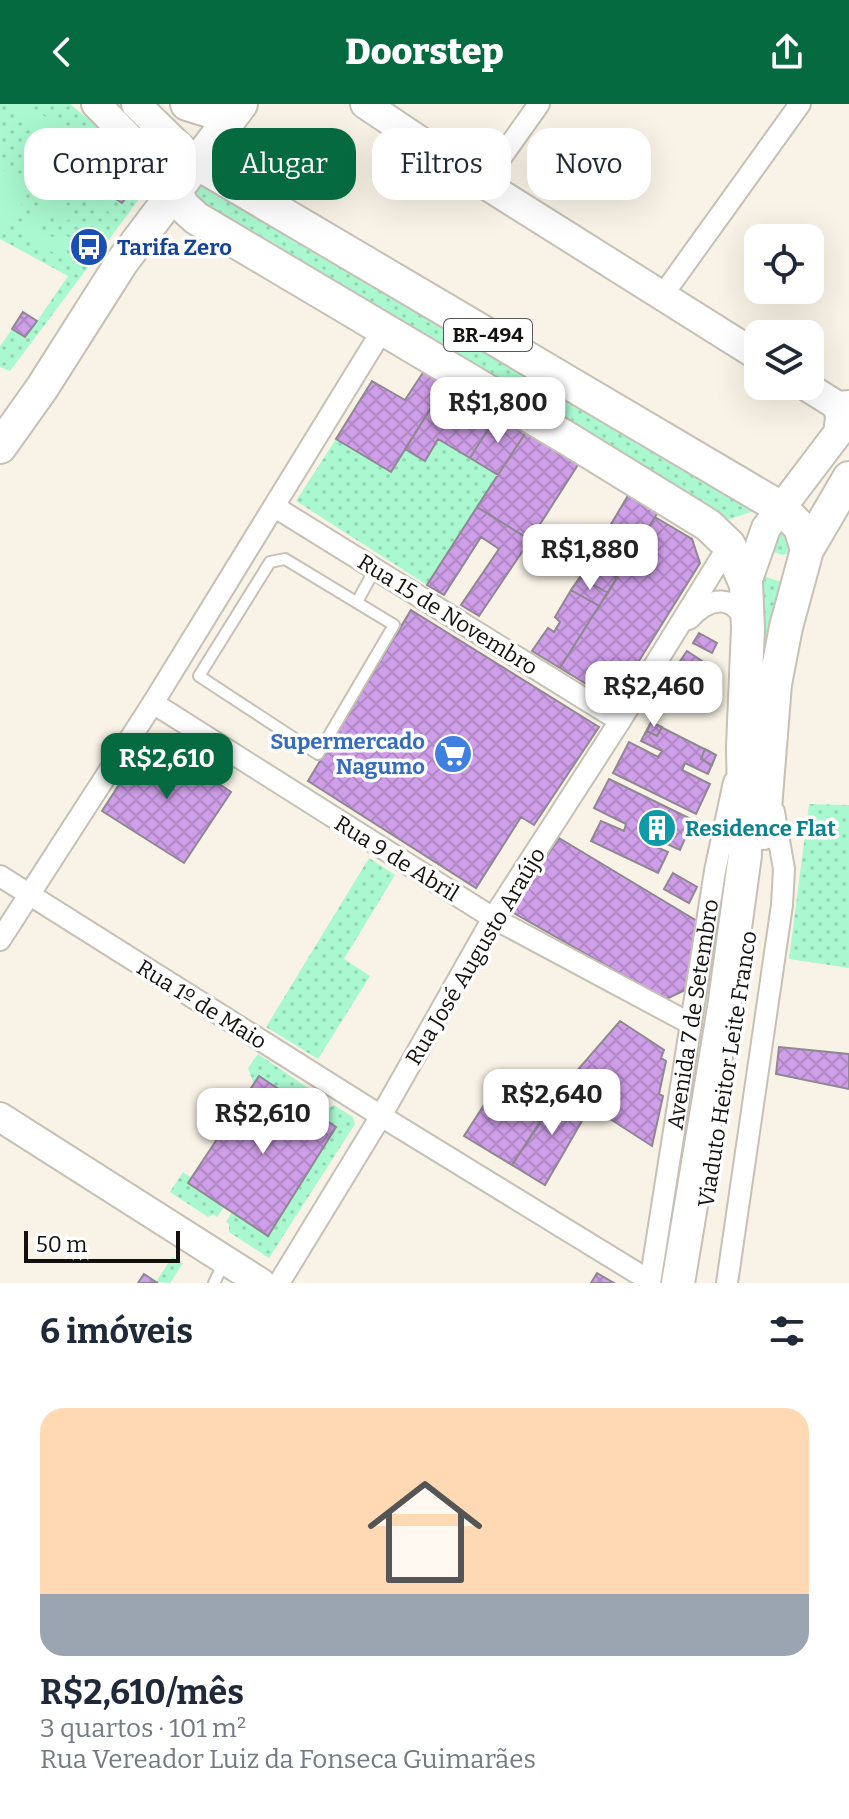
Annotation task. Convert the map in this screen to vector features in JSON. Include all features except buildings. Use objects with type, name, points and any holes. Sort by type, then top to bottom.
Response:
[{"type":"main road","points":[[187,104],[213,112],[239,107]]},
{"type":"main road","points":[[196,161],[239,107]]},
{"type":"main road","name":"BR-494","points":[[196,163],[781,508]]},
{"type":"main road","points":[[0,447],[42,388],[122,262],[168,200]]},
{"type":"main road","name":"BR-494","points":[[180,200],[196,218],[708,525],[729,545],[746,585]]},
{"type":"main road","points":[[660,1282],[724,1008],[768,778],[779,663],[807,550],[849,478]]},
{"type":"main road","points":[[781,508],[800,527],[807,550]]},
{"type":"main road","name":"Avenida 7 de Setembro","points":[[746,585],[748,628],[743,747],[753,855]]},
{"type":"main road","name":"Viaduto Heitor Leite Franco","points":[[693,1283],[753,855]]},
{"type":"street","points":[[96,104],[121,128]]},
{"type":"street","points":[[136,104],[160,128]]},
{"type":"street","points":[[365,104],[401,128]]},
{"type":"street","points":[[511,144],[539,104]]},
{"type":"street","points":[[662,296],[800,104]]},
{"type":"street","points":[[510,200],[744,347]]},
{"type":"street","points":[[0,940],[153,703],[383,329]]},
{"type":"street","points":[[822,400],[843,418]]},
{"type":"street","name":"Avenida 7 de Setembro","points":[[746,585],[766,528],[843,418]]},
{"type":"street","name":"Rua 15 de Novembro","points":[[275,507],[620,721]]},
{"type":"street","name":"Rua José Augusto Araújo","points":[[279,1283],[381,1116],[493,918],[729,545]]},
{"type":"street","name":"Rua José Augusto Araújo","points":[[676,633],[698,609],[713,601],[738,609],[748,628]]},
{"type":"street","name":"Rua 9 de Abril","points":[[153,703],[493,918],[691,1024]]},
{"type":"street","name":"Avenida 7 de Setembro","points":[[660,1282],[691,1024],[721,835],[743,747]]},
{"type":"street","points":[[727,1283],[782,905],[784,869],[768,778]]},
{"type":"street","name":"Rua 1º de Maio","points":[[0,876],[381,1116],[660,1282]]},
{"type":"street","points":[[0,1117],[220,1272],[261,1283]]},
{"type":"lane","points":[[274,560],[292,561],[357,602],[394,625],[318,754],[199,676],[248,595],[274,560]]},
{"type":"lane","points":[[357,602],[375,569]]},
{"type":"green space","points":[[0,104],[70,104],[98,128],[24,128],[24,200],[138,200],[10,371],[0,367],[0,346],[12,329],[26,337],[68,276],[0,239]]},
{"type":"green space","points":[[4,104],[27,104],[62,128],[38,128]]},
{"type":"green space","points":[[0,168],[24,182],[24,200],[9,226],[0,221]]},
{"type":"green space","points":[[202,179],[212,185],[212,200],[238,200],[760,509],[718,523],[198,208],[196,190]]},
{"type":"green space","points":[[43,200],[59,200],[75,210],[68,221],[51,212],[40,229],[57,240],[62,233],[73,240],[66,252],[70,255],[66,260],[21,234]]},
{"type":"green space","points":[[90,200],[114,200],[112,205],[117,209],[113,215]]},
{"type":"green space","points":[[336,439],[391,472],[405,449],[438,439],[498,475],[427,585],[296,501]]},
{"type":"green space","points":[[782,529],[792,534],[790,553],[782,555],[774,552],[770,540]]},
{"type":"green space","points":[[758,574],[784,583],[769,631],[764,718]]},
{"type":"green space","points":[[809,804],[849,805],[849,968],[789,959]]},
{"type":"green space","points":[[369,858],[395,875],[344,959],[370,976],[318,1059],[266,1027]]},
{"type":"green space","points":[[258,1054],[317,1094],[310,1109],[259,1077],[254,1084],[248,1068]]},
{"type":"green space","points":[[334,1105],[353,1117],[355,1124],[269,1258],[229,1232],[226,1222],[232,1212],[268,1235],[336,1127],[319,1115]]},
{"type":"green space","points":[[183,1172],[192,1178],[189,1184],[224,1207],[217,1217],[213,1214],[208,1217],[170,1192]]},
{"type":"green space","points":[[172,1257],[183,1263],[170,1283],[156,1282]]},
{"type":"place","name":"Tarifa Zero","points":[[89,247]]},
{"type":"place","name":"Supermercado Nagumo","points":[[453,754]]},
{"type":"place","name":"Residence Flat","points":[[657,828]]}]
